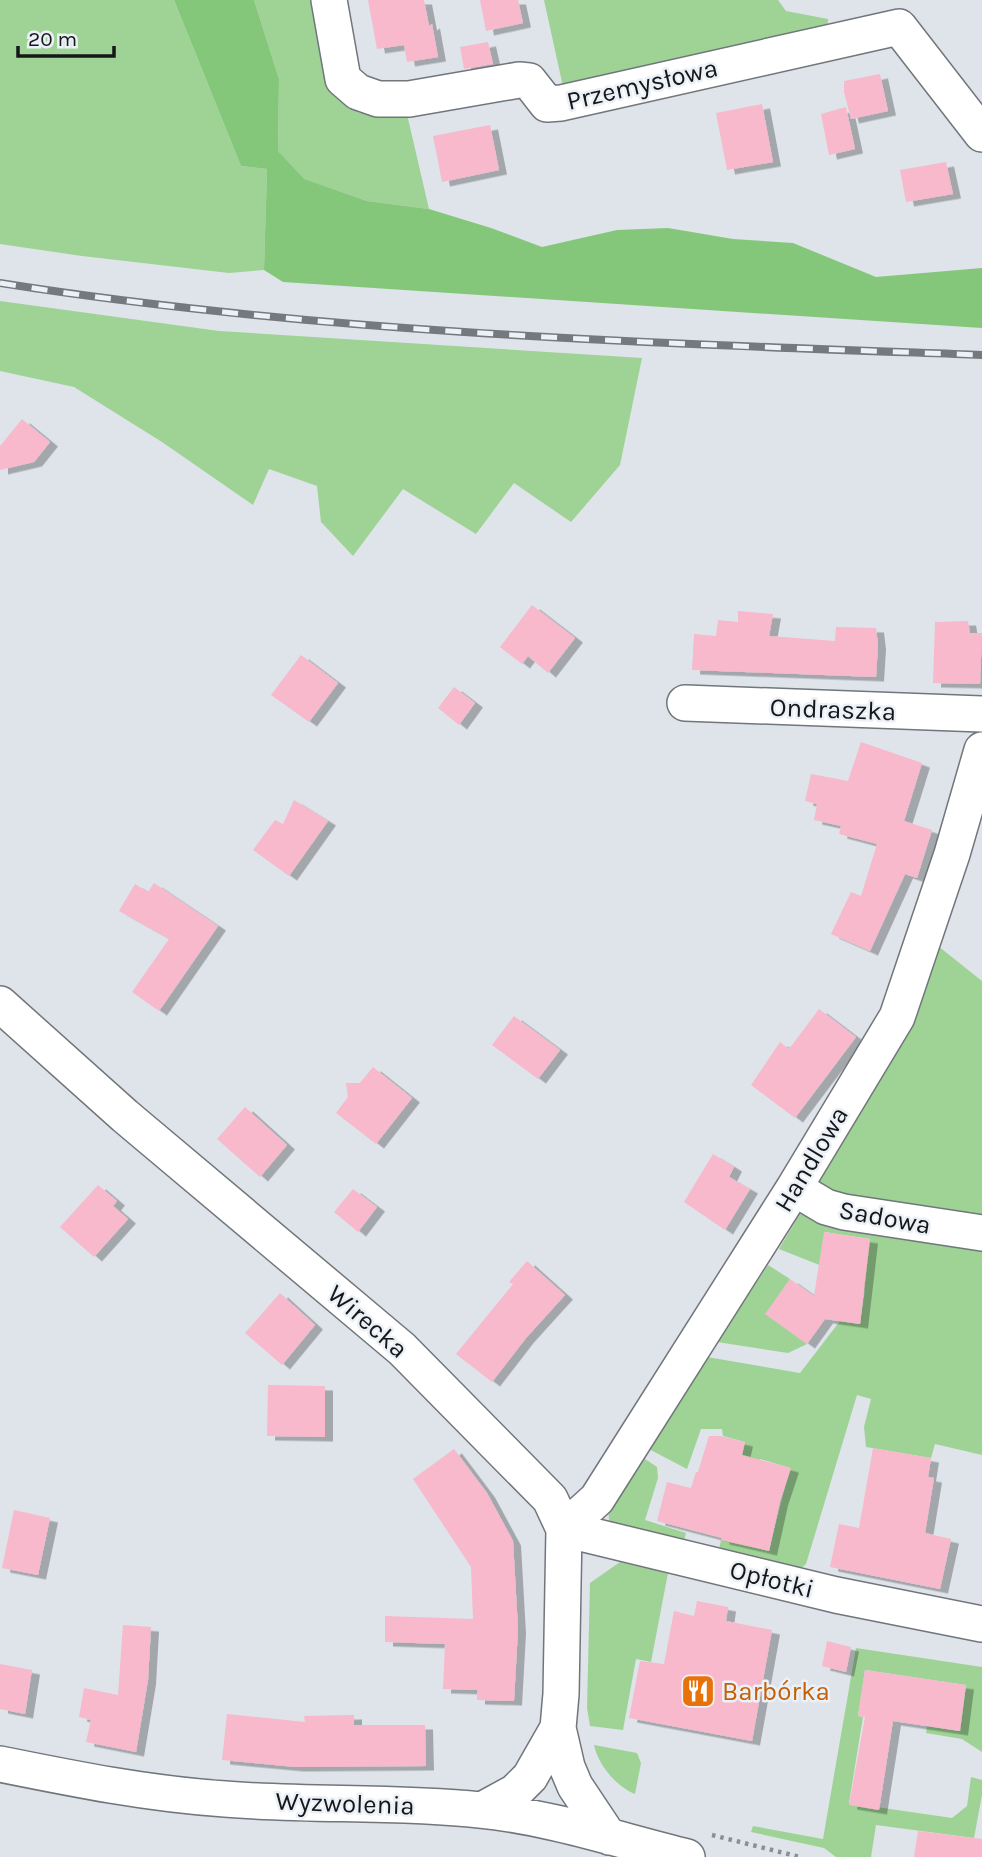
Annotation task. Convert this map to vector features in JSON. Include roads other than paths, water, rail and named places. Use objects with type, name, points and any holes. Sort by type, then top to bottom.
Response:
[{"type":"street","name":"Przemysłowa","points":[[329,0],[343,79],[358,92],[378,100],[409,99],[519,80],[529,81],[547,104],[561,103],[899,27],[982,134]]},
{"type":"street","name":"Ondraszka","points":[[685,703],[982,714]]},
{"type":"street","name":"Handlowa","points":[[564,1529],[597,1499],[794,1188],[897,1017],[952,854],[982,750]]},
{"type":"street","name":"Wirecka","points":[[0,1004],[125,1116],[402,1349],[550,1499],[564,1529],[558,1728],[567,1767],[575,1786],[609,1838]]},
{"type":"street","name":"Sadowa","points":[[794,1188],[826,1207],[844,1212],[982,1233]]},
{"type":"street","name":"Opłotki","points":[[564,1529],[836,1595],[982,1624]]},
{"type":"street","name":"Wirecka","points":[[482,1810],[516,1792],[530,1777],[558,1728]]},
{"type":"street","name":"Wyzwolenia","points":[[0,1764],[149,1791],[213,1798],[482,1810],[542,1820],[609,1838],[695,1845]]},
{"type":"railway","points":[[0,283],[244,314],[367,325],[490,334],[982,355]]},
{"type":"place","name":"Barbórka","points":[[698,1691]]}]
